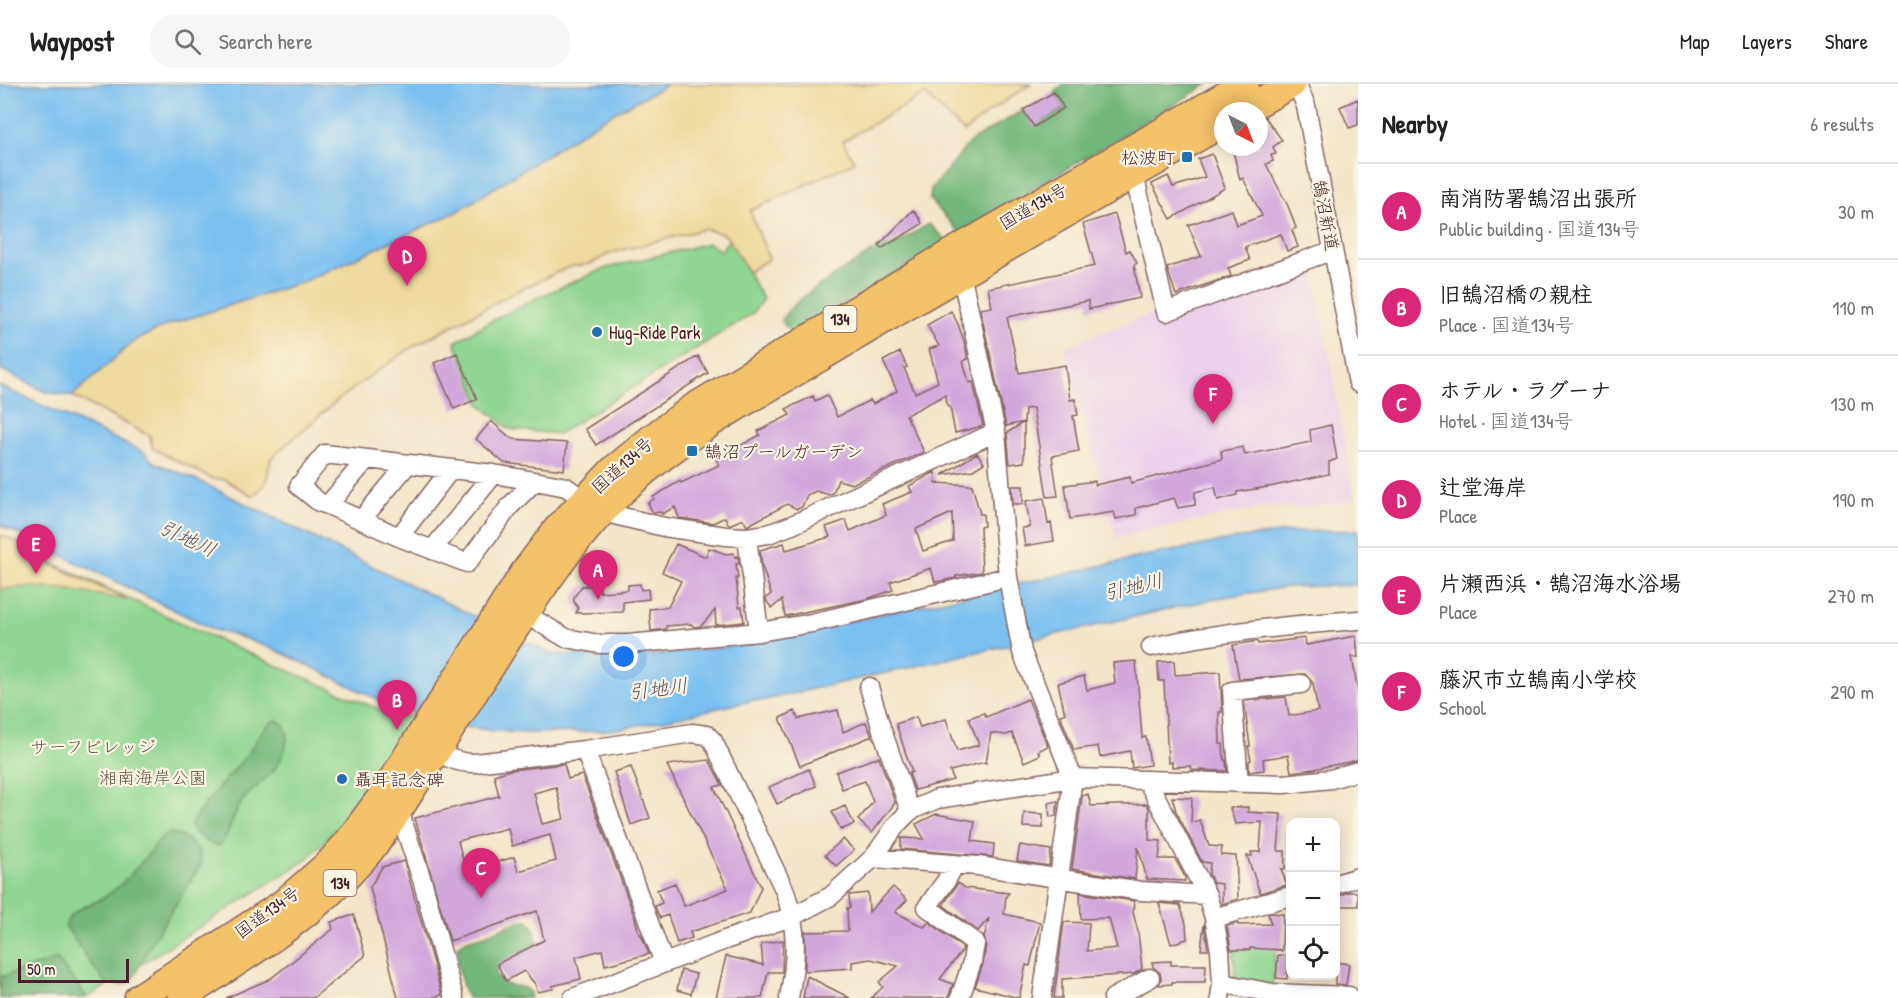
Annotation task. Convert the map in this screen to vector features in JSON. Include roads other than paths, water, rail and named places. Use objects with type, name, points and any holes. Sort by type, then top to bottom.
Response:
[{"type":"highway","name":"国道134号","points":[[184,987],[321,870],[347,843],[432,738],[510,623],[574,543],[593,506],[629,485],[665,455],[706,426],[955,264],[1245,84]]},
{"type":"highway","points":[[1260,102],[1292,84]]},
{"type":"highway","name":"国道134号","points":[[955,264],[1134,174],[1214,128]]},
{"type":"highway","name":"国道134号","points":[[144,994],[184,987],[247,957],[323,900],[365,856],[399,810],[432,738]]},
{"type":"street","name":"鵠沼新道","points":[[1297,84],[1306,106],[1358,383]]},
{"type":"street","points":[[1134,174],[1166,312],[1333,250]]},
{"type":"street","points":[[955,264],[996,432],[1008,580],[1022,652],[1074,778],[1042,998]]},
{"type":"street","points":[[534,482],[510,506],[467,563],[399,537],[319,502],[299,486],[326,454],[494,474],[566,487],[593,506],[664,527],[747,537],[768,534],[792,525],[996,432]]},
{"type":"street","points":[[327,505],[366,460]]},
{"type":"street","points":[[362,519],[407,465]]},
{"type":"street","points":[[399,537],[452,469]]},
{"type":"street","points":[[432,550],[494,474]]},
{"type":"street","points":[[747,537],[759,632]]},
{"type":"street","points":[[510,623],[599,644],[628,644],[759,632],[812,623],[1008,580]]},
{"type":"street","points":[[1151,647],[1178,641],[1304,624],[1358,620]]},
{"type":"street","points":[[1239,783],[1232,691],[1301,684]]},
{"type":"street","points":[[869,687],[910,811]]},
{"type":"street","points":[[432,738],[454,761],[475,763],[585,750],[692,733],[707,735],[713,741],[785,891],[793,916],[796,955],[789,998]]},
{"type":"street","points":[[585,750],[664,963]]},
{"type":"street","points":[[573,998],[793,916],[831,896],[873,858],[897,824],[910,811],[937,799],[1074,778],[1284,784],[1331,779],[1358,771]]},
{"type":"street","points":[[1146,780],[1207,895],[1220,951],[1221,991],[1282,996],[1349,996],[1350,998]]},
{"type":"street","points":[[399,810],[423,883],[454,998]]},
{"type":"street","points":[[873,858],[955,864],[1059,877],[1141,891],[1207,895]]},
{"type":"street","points":[[955,864],[927,907],[975,943],[972,962],[960,998]]},
{"type":"street","points":[[1340,882],[1358,877]]},
{"type":"street","points":[[1214,918],[1286,897]]},
{"type":"street","points":[[1113,998],[1150,978]]},
{"type":"water","points":[[0,84],[668,84],[606,117],[458,211],[305,281],[165,326],[134,341],[72,396],[46,392],[0,369]]},
{"type":"water","name":"引地川","points":[[0,386],[144,452],[153,462],[199,481],[551,654],[652,655],[726,647],[1145,556],[1246,537],[1287,532],[1358,530],[1358,585],[1288,587],[1218,598],[760,701],[754,700],[624,728],[527,733],[458,726],[413,714],[283,653],[215,630],[0,525]]},
{"type":"place","name":"松波町","points":[[1187,157]]},
{"type":"place","name":"辻堂海岸","points":[[407,286]]},
{"type":"place","name":"Hug-Ride Park","points":[[597,332]]},
{"type":"place","name":"藤沢市立鵠南小学校","points":[[1213,424]]},
{"type":"place","name":"鵠沼プールガーデン","points":[[692,451]]},
{"type":"place","name":"片瀬西浜・鵠沼海水浴場","points":[[36,574]]},
{"type":"place","name":"南消防署鵠沼出張所","points":[[598,600]]},
{"type":"place","name":"旧鵠沼橋の親柱","points":[[397,730]]},
{"type":"place","name":"聶耳記念碑","points":[[342,779]]},
{"type":"place","name":"ホテル・ラグーナ","points":[[481,898]]},
{"type":"park label","name":"サーフビレッジ","points":[[93,746]]},
{"type":"park label","name":"湘南海岸公園","points":[[153,777]]}]
